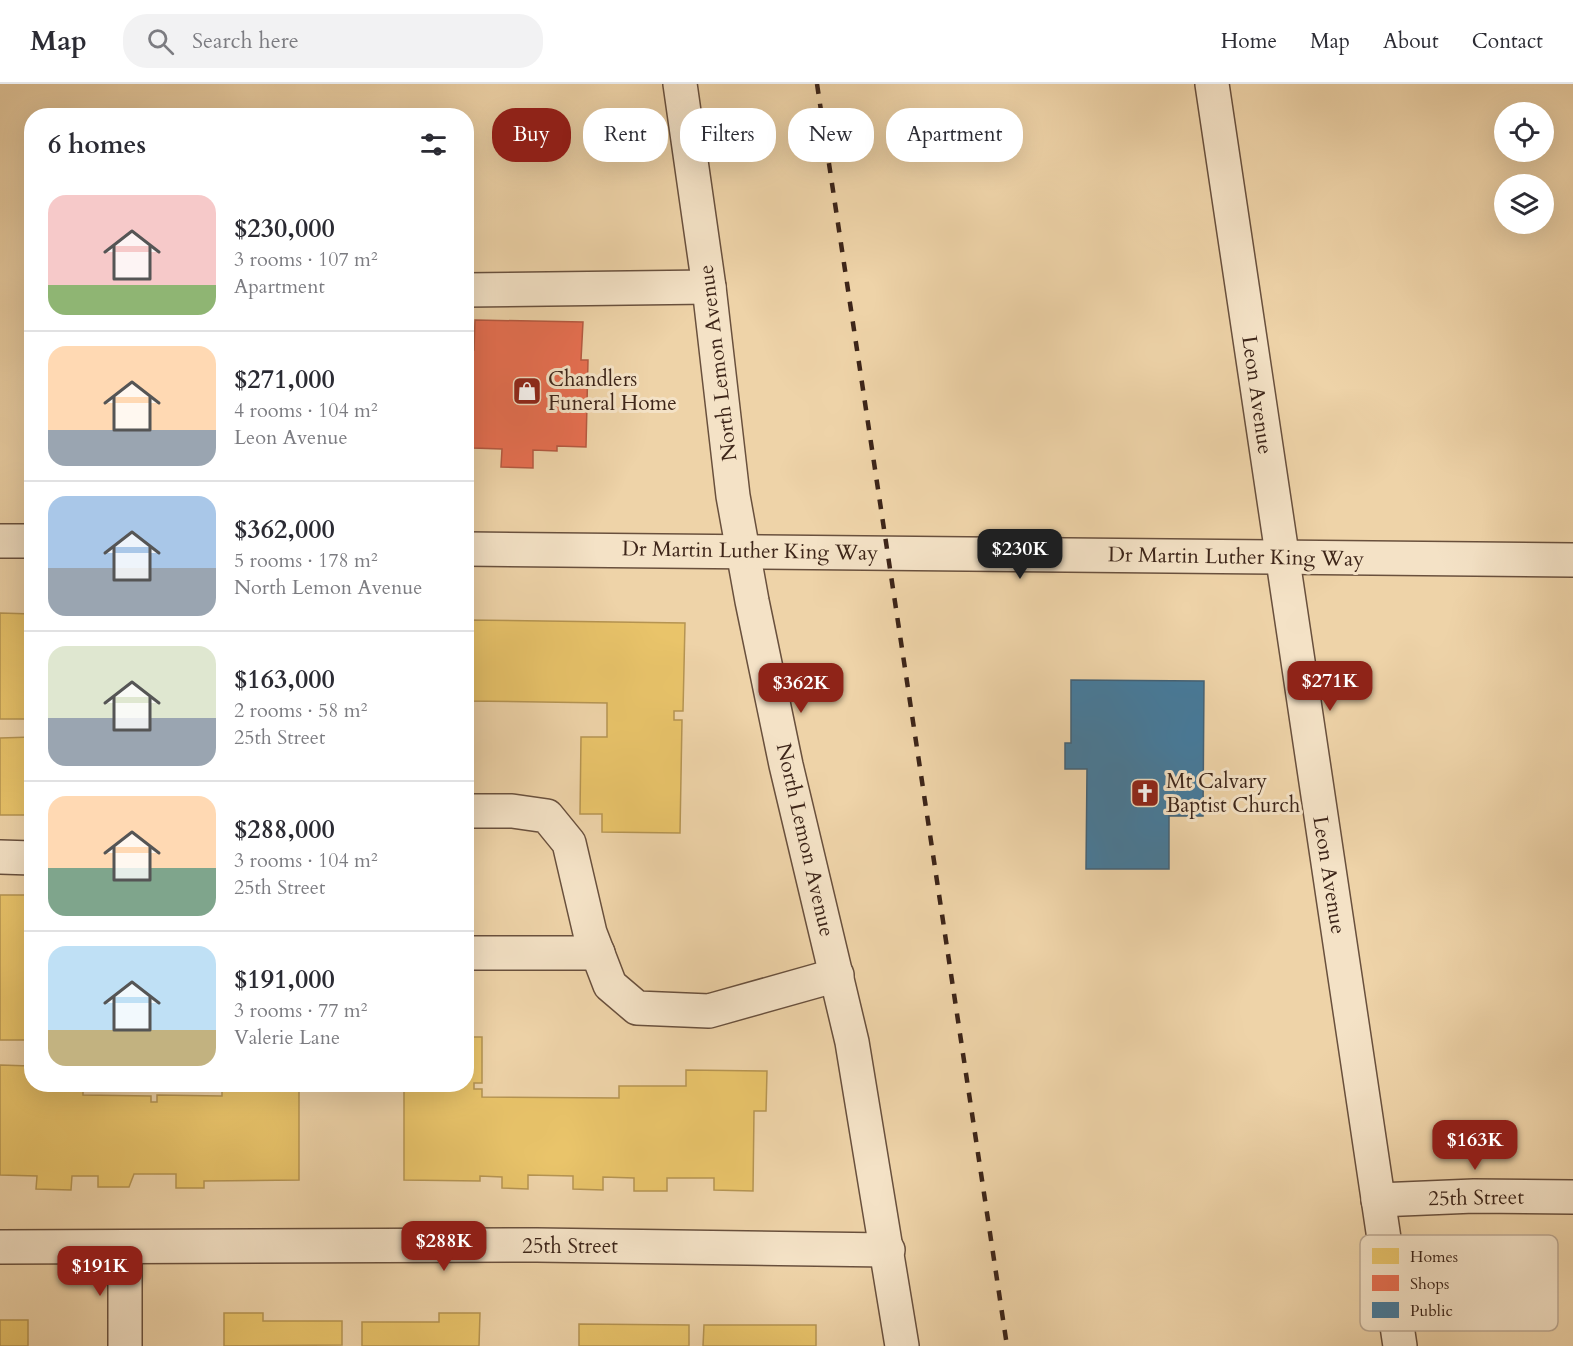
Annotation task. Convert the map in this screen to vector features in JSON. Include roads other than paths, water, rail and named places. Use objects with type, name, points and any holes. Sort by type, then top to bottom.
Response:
[{"type":"street","name":"North Lemon Avenue","points":[[680,84],[743,551],[763,661],[852,1042],[902,1346]]},
{"type":"street","name":"Leon Avenue","points":[[1212,84],[1280,557],[1383,1235]]},
{"type":"street","points":[[474,290],[709,286]]},
{"type":"street","points":[[0,541],[24,541]]},
{"type":"street","name":"Dr Martin Luther King Way","points":[[474,549],[1573,560]]},
{"type":"street","points":[[474,811],[512,811],[547,816],[568,843],[590,933],[610,985],[637,1008],[709,1011],[837,975]]},
{"type":"street","points":[[0,857],[24,858]]},
{"type":"street","points":[[474,953],[598,953]]},
{"type":"street","name":"25th Street","points":[[1378,1200],[1474,1196],[1573,1197]]},
{"type":"street","name":"25th Street","points":[[0,1247],[537,1245],[888,1250]]},
{"type":"street","points":[[125,1247],[125,1346]]},
{"type":"street","name":"Leon Avenue","points":[[1398,1331],[1400,1346]]},
{"type":"railway","points":[[817,84],[1007,1346]]},
{"type":"place","name":"Chandlers Funeral Home","points":[[527,391]]},
{"type":"place","name":"Mt Calvary Baptist Church","points":[[1145,793]]}]
